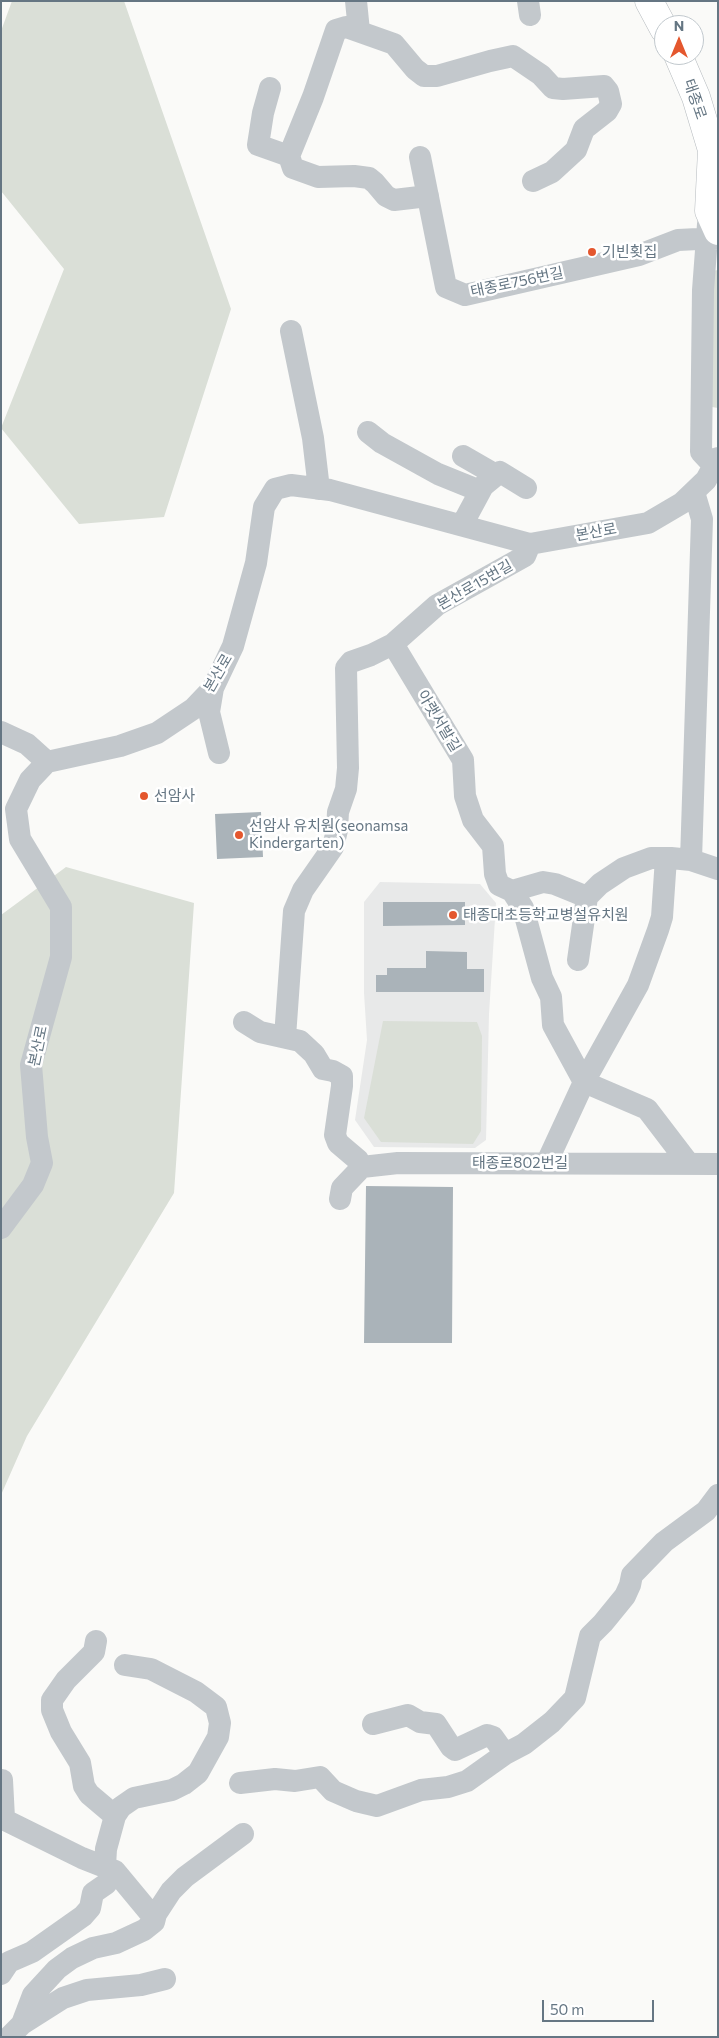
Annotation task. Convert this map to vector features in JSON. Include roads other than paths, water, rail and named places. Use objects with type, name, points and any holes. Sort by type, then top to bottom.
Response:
[{"type":"main road","points":[[648,1],[656,15]]},
{"type":"main road","name":"태종로","points":[[682,65],[696,97],[711,124],[713,230]]},
{"type":"street","points":[[356,1],[359,31]]},
{"type":"street","points":[[428,196],[394,200],[386,196],[369,178],[318,177],[293,168],[289,156],[313,97],[336,30],[346,27],[394,44],[415,69],[424,76],[437,76],[513,56],[541,75],[553,88],[604,86],[608,91],[611,104],[607,111],[584,129],[576,150],[552,172],[533,181]]},
{"type":"street","points":[[270,88],[263,113],[258,144],[289,156]]},
{"type":"street","name":"태종로756번길","points":[[420,157],[446,287],[465,295],[639,255],[678,240],[713,230]]},
{"type":"street","points":[[713,230],[703,290],[702,452],[716,462]]},
{"type":"street","points":[[291,331],[312,438],[319,489]]},
{"type":"street","points":[[368,432],[382,443],[438,474],[480,491]]},
{"type":"street","points":[[463,456],[496,475]]},
{"type":"street","name":"본산로","points":[[1,1228],[33,1185],[42,1163],[37,1137],[31,1065],[61,957],[61,907],[20,840],[16,809],[30,780],[48,762],[120,746],[157,733],[193,708],[212,688],[233,646],[256,563],[264,507],[275,489],[291,485],[319,489],[462,524],[530,544],[648,523],[682,503],[706,480],[716,462]]},
{"type":"street","points":[[462,524],[483,486],[500,472],[526,488]]},
{"type":"street","points":[[691,860],[702,519],[694,492]]},
{"type":"street","name":"본산로15번길","points":[[285,1037],[294,911],[303,890],[334,847],[338,812],[346,789],[348,768],[346,668],[351,662],[371,656],[393,644],[437,605],[525,556],[530,544]]},
{"type":"street","name":"아랫서발길","points":[[393,644],[463,760],[466,796],[473,820],[493,846],[495,874],[523,908],[542,978],[551,996],[554,1026],[584,1082]]},
{"type":"street","points":[[212,688],[209,712],[219,753]]},
{"type":"street","points":[[1,732],[27,744],[48,762]]},
{"type":"street","points":[[578,960],[587,897],[600,884],[624,868],[651,858],[666,858],[691,860],[718,869]]},
{"type":"street","points":[[547,1162],[584,1082],[638,985],[662,917],[666,858]]},
{"type":"street","points":[[505,888],[543,882],[555,884],[587,897]]},
{"type":"street","points":[[244,1022],[260,1032],[300,1041],[314,1054],[323,1069],[333,1071],[342,1076],[335,1135],[338,1143],[358,1160],[362,1167],[342,1188],[340,1199]]},
{"type":"street","points":[[584,1082],[647,1108],[689,1164]]},
{"type":"street","name":"태종로802번길","points":[[362,1167],[398,1163],[718,1164]]},
{"type":"street","points":[[240,1783],[320,1777],[333,1791],[356,1801],[377,1806],[421,1790],[467,1781],[505,1754],[524,1744],[552,1722],[575,1698],[590,1636],[604,1623],[625,1596],[632,1575],[664,1542],[706,1511],[718,1495]]},
{"type":"street","points":[[96,1641],[94,1652],[66,1680],[52,1700],[52,1710],[61,1732],[80,1763],[84,1786],[90,1794],[115,1816]]},
{"type":"street","points":[[4,1963],[32,1952],[83,1916],[90,1908],[93,1894],[106,1884],[110,1868],[106,1849],[115,1816],[121,1808],[134,1798],[172,1790],[184,1784],[198,1772],[218,1737],[220,1723],[216,1708],[196,1692],[151,1669],[125,1665]]},
{"type":"street","points":[[373,1724],[408,1715],[420,1722],[436,1724],[455,1750],[491,1735],[505,1754]]},
{"type":"street","points":[[2,1780],[3,1818],[82,1858],[110,1868],[149,1912],[156,1914]]},
{"type":"street","points":[[16,2031],[33,1996],[57,1969],[72,1958],[93,1948],[116,1943],[144,1930],[154,1922],[156,1914],[171,1891],[185,1877],[243,1834]]},
{"type":"street","points":[[16,2031],[64,1998],[88,1990],[140,1986],[165,1979]]},
{"type":"place","name":"기빈횟집","points":[[592,252]]},
{"type":"place","name":"선암사","points":[[144,796]]},
{"type":"place","name":"선암사 유치원(seonamsa Kindergarten)","points":[[239,835]]},
{"type":"place","name":"태종대초등학교병설유치원","points":[[453,915]]}]
